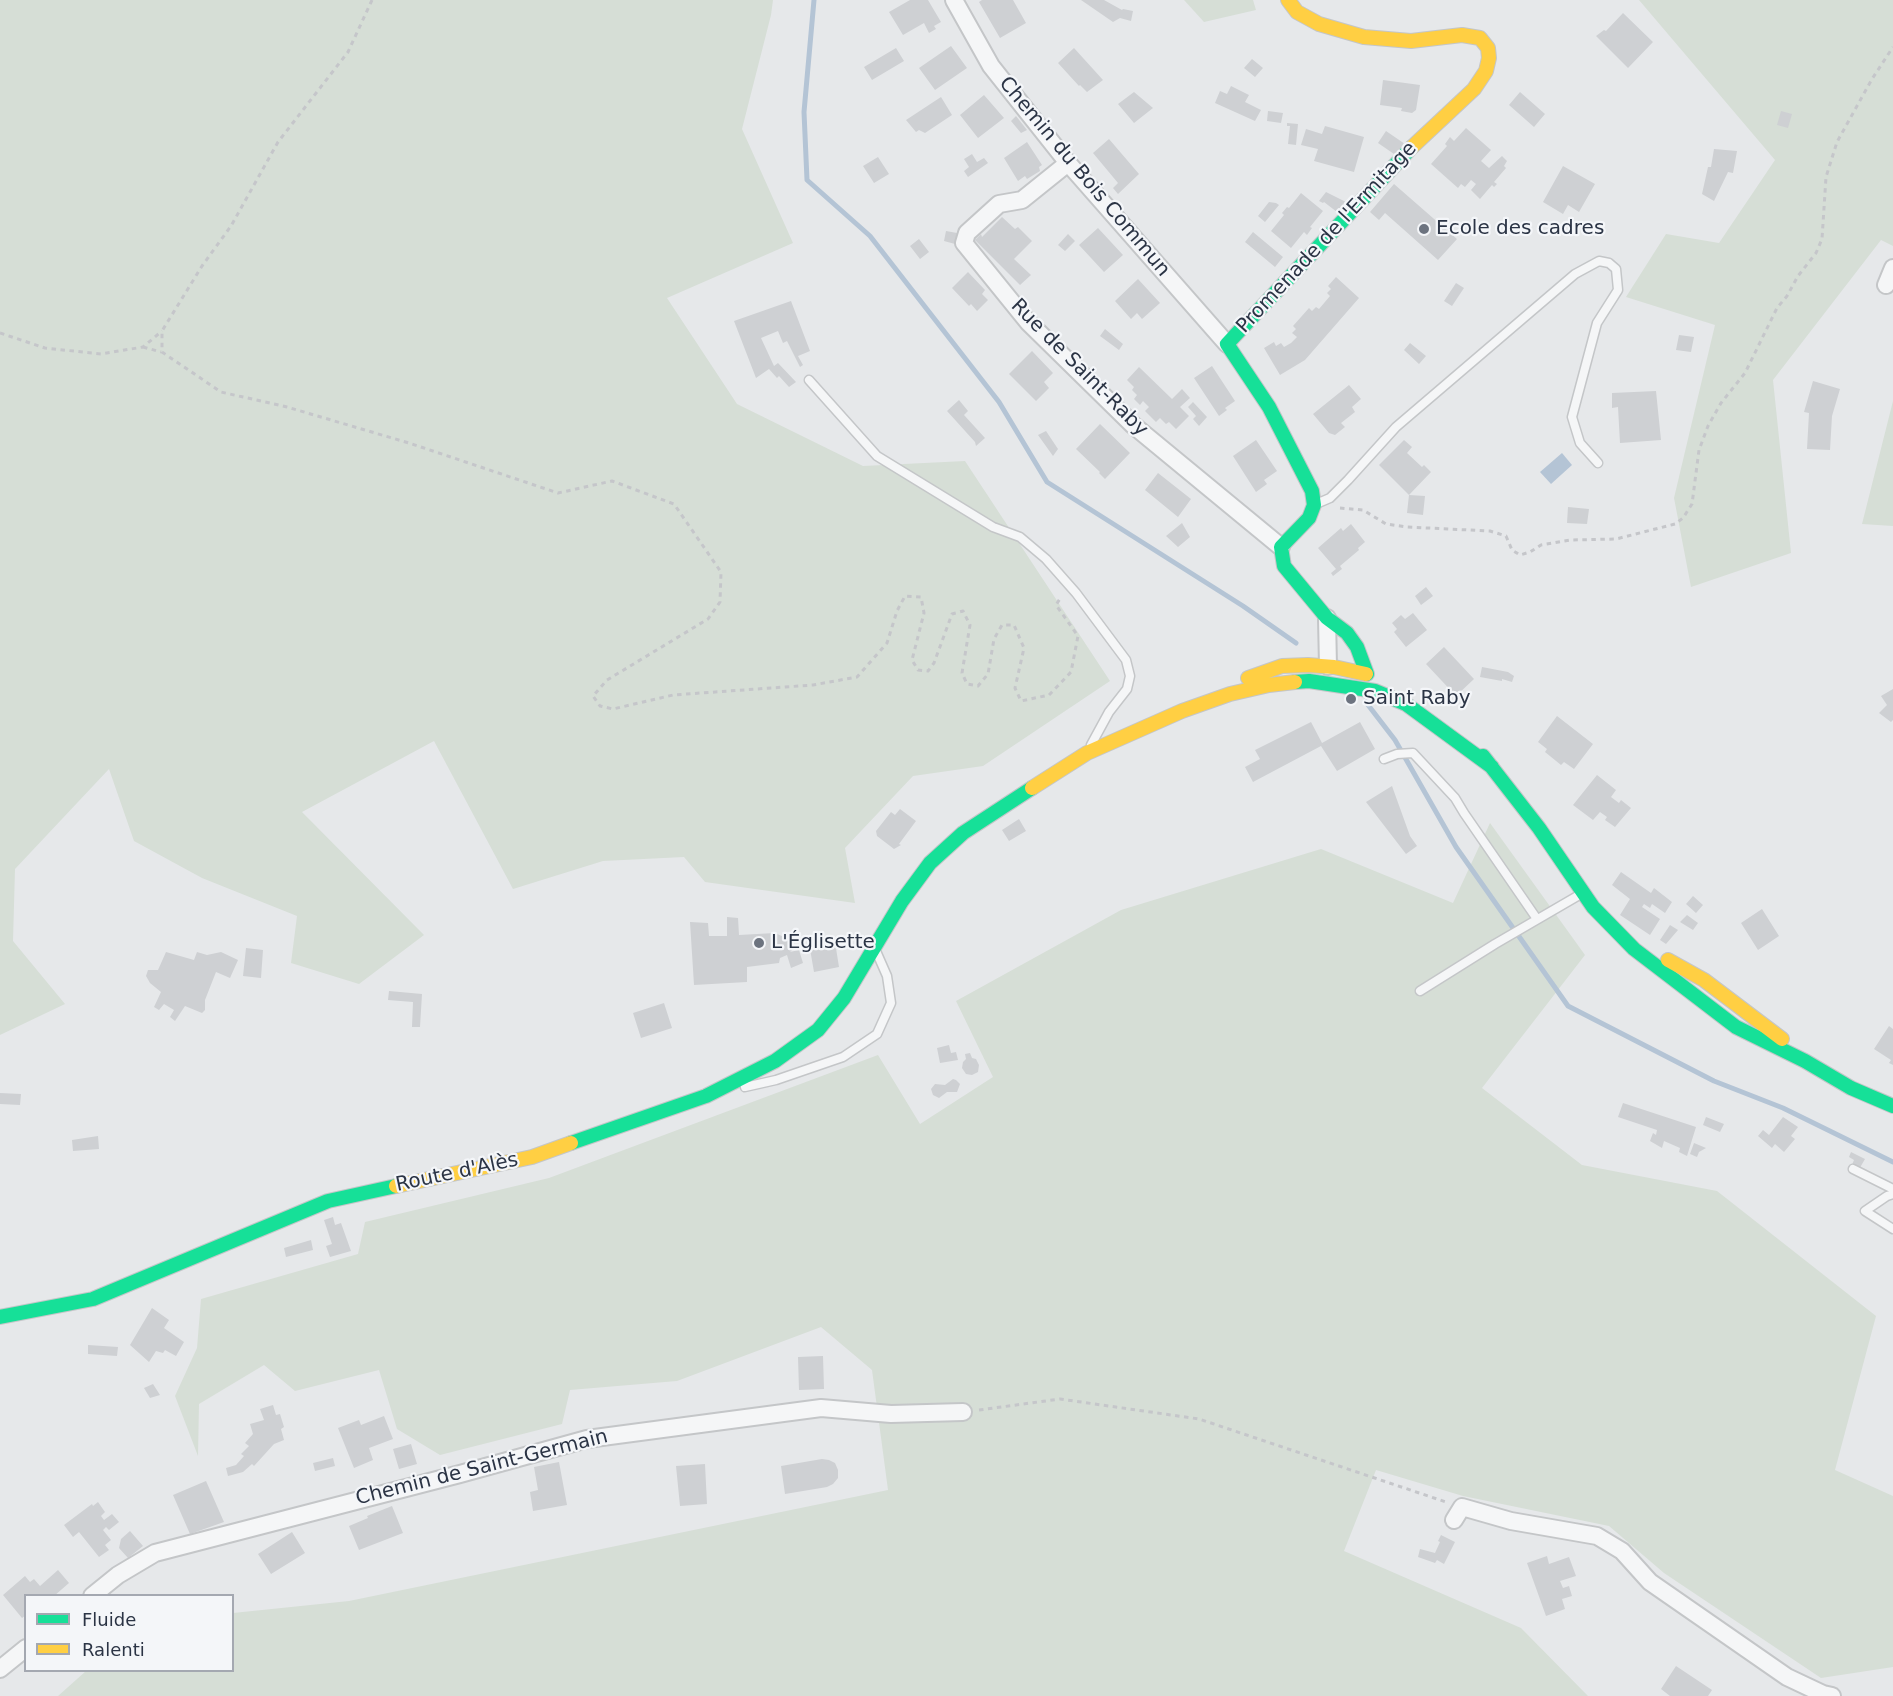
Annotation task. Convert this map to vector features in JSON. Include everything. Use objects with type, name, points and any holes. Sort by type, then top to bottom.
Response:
[{"type":"main road","name":"Promenade de l'Ermitage","points":[[1288,0],[1297,12],[1318,24],[1364,37],[1411,41],[1462,35],[1480,38],[1488,48],[1489,58],[1486,71],[1474,89],[1399,159],[1227,344],[1269,407],[1312,491],[1314,505]]},
{"type":"main road","points":[[1314,505],[1309,518],[1281,547],[1284,566],[1327,618],[1347,633],[1357,647],[1367,674]]},
{"type":"main road","points":[[1182,711],[1202,695],[1282,666],[1328,666],[1367,674],[1411,692],[1460,731],[1478,749],[1539,828],[1593,907],[1634,949],[1736,1027],[1805,1061],[1851,1088],[1893,1106]]},
{"type":"main road","points":[[1182,711],[1230,694],[1269,685],[1309,681],[1344,685],[1375,691],[1406,704],[1492,767]]},
{"type":"main road","name":"Route d'Alès","points":[[0,1317],[93,1299],[328,1201],[532,1157],[706,1096],[775,1061],[818,1030],[844,998],[902,901],[930,863],[963,833],[1087,753],[1182,711]]},
{"type":"main road","points":[[1621,934],[1712,985],[1793,1048],[1805,1061]]},
{"type":"street","name":"Chemin du Bois Commun","points":[[954,0],[991,66],[1068,163],[1227,344]]},
{"type":"street","name":"Rue de Saint-Raby","points":[[1068,163],[1022,200],[999,204],[967,233],[964,243],[1028,322],[1133,425],[1281,547]]},
{"type":"street","points":[[1886,285],[1893,268]]},
{"type":"street","points":[[1327,618],[1328,666]]},
{"type":"street","name":"Chemin de Saint-Germain","points":[[94,1594],[117,1575],[155,1553],[587,1439],[821,1408],[891,1414],[963,1412]]},
{"type":"street","points":[[1458,1513],[1597,1536],[1622,1551],[1650,1582],[1787,1677],[1832,1696]]},
{"type":"street","points":[[0,1669],[24,1650]]},
{"type":"lane","points":[[1314,505],[1330,498],[1396,427],[1537,306],[1575,274],[1599,261],[1609,263],[1616,269],[1618,290],[1597,323],[1572,417],[1580,443],[1598,463]]},
{"type":"lane","points":[[809,380],[877,456],[993,527],[1020,537],[1046,559],[1126,660],[1130,676],[1127,689],[1109,712],[1087,753]]},
{"type":"lane","points":[[1384,759],[1397,754],[1413,753],[1455,798],[1534,921]]},
{"type":"lane","points":[[1419,992],[1495,944],[1584,893]]},
{"type":"lane","points":[[706,1096],[776,1080],[832,1061],[843,1057],[877,1034],[891,1003],[887,976],[872,952]]},
{"type":"lane","points":[[1853,1169],[1893,1189]]},
{"type":"lane","points":[[1893,1194],[1865,1211],[1893,1229]]},
{"type":"path","points":[[143,347],[162,331],[202,266],[231,226],[278,142],[348,52],[372,0]]},
{"type":"path","points":[[1314,505],[1363,510],[1386,524],[1490,531],[1506,536],[1512,550],[1520,555],[1541,545],[1570,540],[1616,539],[1675,524],[1683,518],[1692,504],[1699,450],[1708,426],[1721,403],[1745,373],[1776,308],[1787,296],[1798,276],[1816,253],[1822,239],[1826,177],[1836,142],[1893,46]]},
{"type":"path","points":[[162,331],[162,352]]},
{"type":"path","points":[[0,333],[45,348],[101,354],[143,347],[162,352],[221,393],[287,407],[558,493],[612,481],[674,504],[721,572],[720,602],[708,619],[607,680],[593,696],[600,706],[613,709],[673,695],[813,686],[857,677],[886,644],[897,611],[905,597],[921,597],[924,613],[912,660],[918,670],[928,671],[934,663],[952,614],[963,611],[970,625],[962,673],[967,684],[978,686],[988,674],[994,639],[1002,625],[1014,625],[1024,648],[1015,688],[1021,701],[1049,695],[1071,672],[1078,636],[1056,605],[1070,587]]},
{"type":"path","points":[[963,1412],[1060,1399],[1199,1419],[1458,1513]]},
{"type":"shaded area","points":[[0,0],[773,0],[742,129],[793,243],[667,298],[737,404],[863,466],[965,461],[1110,681],[983,766],[913,776],[845,848],[855,903],[705,882],[684,857],[603,861],[513,889],[434,741],[302,812],[424,935],[359,984],[291,963],[297,916],[202,878],[134,841],[109,769],[15,869],[13,941],[65,1004],[0,1035]]},
{"type":"shaded area","points":[[1184,0],[1253,0],[1256,10],[1204,22]]},
{"type":"shaded area","points":[[1639,0],[1893,0],[1893,246],[1881,240],[1773,380],[1791,553],[1691,587],[1674,498],[1715,325],[1626,297],[1666,234],[1719,243],[1775,160]]},
{"type":"shaded area","points":[[1893,401],[1893,526],[1862,524]]},
{"type":"shaded area","points":[[1490,823],[1585,955],[1482,1088],[1582,1165],[1717,1191],[1876,1316],[1835,1470],[1893,1496],[1893,1667],[1821,1678],[1664,1573],[1609,1526],[1463,1496],[1376,1470],[1344,1551],[1521,1628],[1588,1696],[58,1696],[85,1672],[234,1672],[234,1613],[349,1601],[888,1490],[872,1370],[821,1327],[677,1381],[570,1390],[562,1424],[440,1455],[397,1429],[379,1370],[295,1391],[264,1365],[199,1404],[198,1456],[175,1396],[197,1348],[201,1299],[358,1254],[365,1222],[549,1178],[878,1055],[920,1124],[993,1077],[956,1001],[1121,910],[1321,849],[1453,903]]},
{"type":"water","points":[[1562,453],[1572,465],[1551,484],[1540,472]]},
{"type":"building","points":[[910,0],[928,0],[941,22],[934,26],[936,29],[929,33],[924,23],[903,35],[889,12]]},
{"type":"building","points":[[982,0],[1013,0],[1026,23],[1000,38],[979,2]]},
{"type":"building","points":[[1081,0],[1104,0],[1122,10],[1133,11],[1131,21],[1120,18],[1113,22]]},
{"type":"building","points":[[1623,13],[1653,42],[1628,68],[1596,36],[1606,31]]},
{"type":"building","points":[[951,46],[967,68],[935,90],[919,68]]},
{"type":"building","points":[[896,48],[904,61],[872,80],[864,67]]},
{"type":"building","points":[[1074,48],[1103,80],[1087,92],[1058,63]]},
{"type":"building","points":[[1252,59],[1263,68],[1255,77],[1244,68]]},
{"type":"building","points":[[1383,80],[1420,85],[1416,110],[1412,113],[1401,111],[1402,108],[1380,105]]},
{"type":"building","points":[[1231,86],[1249,95],[1245,102],[1261,110],[1255,121],[1215,103],[1220,91],[1227,94]]},
{"type":"building","points":[[1134,92],[1153,108],[1134,123],[1118,104]]},
{"type":"building","points":[[1520,92],[1545,114],[1534,127],[1509,105]]},
{"type":"building","points":[[984,95],[1004,118],[978,138],[960,115]]},
{"type":"building","points":[[941,97],[952,115],[925,133],[919,130],[916,132],[906,120]]},
{"type":"building","points":[[1268,111],[1283,113],[1281,123],[1267,121]]},
{"type":"building","points":[[1781,111],[1792,114],[1788,128],[1777,125]]},
{"type":"building","points":[[1016,116],[1027,130],[1021,133],[1011,121]]},
{"type":"building","points":[[1287,123],[1298,124],[1296,145],[1288,144],[1290,126],[1287,126]]},
{"type":"building","points":[[1325,126],[1364,137],[1354,172],[1314,161],[1318,149],[1301,145],[1306,129],[1322,134]]},
{"type":"building","points":[[1466,128],[1491,150],[1481,161],[1489,168],[1502,156],[1507,161],[1504,166],[1506,168],[1494,182],[1497,184],[1494,187],[1492,185],[1480,199],[1471,190],[1476,184],[1471,180],[1465,187],[1461,184],[1458,188],[1431,164],[1447,146],[1445,144],[1450,137],[1454,141]]},
{"type":"building","points":[[1386,131],[1405,144],[1394,154],[1378,143]]},
{"type":"building","points":[[1109,139],[1139,174],[1118,194],[1113,188],[1118,183],[1093,153]]},
{"type":"building","points":[[1027,142],[1042,165],[1039,167],[1040,171],[1027,179],[1025,176],[1018,181],[1004,158]]},
{"type":"building","points":[[1714,149],[1737,151],[1733,173],[1728,172],[1714,201],[1702,194]]},
{"type":"building","points":[[972,154],[977,162],[984,158],[988,163],[968,177],[964,171],[969,167],[964,159]]},
{"type":"building","points":[[878,157],[889,174],[874,183],[863,166]]},
{"type":"building","points":[[1563,166],[1595,184],[1579,212],[1568,205],[1563,214],[1543,202]]},
{"type":"building","name":"Ecole des cadres","points":[[1394,184],[1457,239],[1438,260],[1385,213],[1379,220],[1370,212]]},
{"type":"building","points":[[1326,192],[1346,202],[1337,212],[1319,201]]},
{"type":"building","points":[[1301,193],[1323,211],[1310,227],[1312,228],[1307,235],[1304,232],[1291,248],[1271,231],[1284,215],[1282,213]]},
{"type":"building","points":[[1269,202],[1279,205],[1265,222],[1258,216]]},
{"type":"building","points":[[1002,217],[1015,229],[1018,227],[1032,241],[1014,259],[1031,275],[1020,285],[975,240],[981,234],[982,237]]},
{"type":"building","points":[[1098,228],[1123,255],[1104,272],[1079,245]]},
{"type":"building","points":[[946,231],[957,233],[955,244],[944,241]]},
{"type":"building","points":[[1253,232],[1283,257],[1275,267],[1245,242]]},
{"type":"building","points":[[1068,234],[1075,241],[1065,251],[1058,245]]},
{"type":"building","points":[[919,239],[929,252],[920,259],[910,246]]},
{"type":"building","points":[[968,272],[985,290],[982,294],[988,300],[977,311],[952,288]]},
{"type":"building","points":[[1336,277],[1359,298],[1305,360],[1280,375],[1264,348],[1274,342],[1276,346],[1281,343],[1284,347],[1291,343],[1297,337],[1292,333],[1296,329],[1293,326],[1309,308],[1312,311],[1316,307],[1319,309],[1330,296],[1327,293],[1331,289],[1328,286]]},
{"type":"building","points":[[1138,279],[1160,303],[1142,319],[1137,313],[1131,319],[1115,301]]},
{"type":"building","points":[[1456,283],[1464,288],[1452,306],[1444,301]]},
{"type":"building","points":[[791,301],[810,351],[798,356],[803,365],[800,367],[787,341],[783,343],[778,331],[761,338],[774,366],[778,363],[796,382],[789,387],[769,369],[756,378],[734,321]]},
{"type":"building","points":[[1105,329],[1123,344],[1119,350],[1100,336]]},
{"type":"building","points":[[1679,335],[1694,337],[1691,352],[1676,350]]},
{"type":"building","points":[[1410,343],[1426,356],[1419,364],[1404,350]]},
{"type":"building","points":[[1032,351],[1053,373],[1044,382],[1049,388],[1036,401],[1009,374]]},
{"type":"building","points":[[1212,366],[1235,401],[1219,416],[1194,378]]},
{"type":"building","points":[[1139,367],[1172,399],[1182,389],[1190,398],[1180,407],[1189,416],[1176,429],[1169,422],[1166,424],[1160,418],[1156,422],[1145,411],[1149,407],[1143,401],[1140,405],[1134,399],[1137,395],[1132,390],[1134,387],[1127,380]]},
{"type":"building","points":[[1813,381],[1840,389],[1832,416],[1830,450],[1807,449],[1809,413],[1804,412]]},
{"type":"building","points":[[1349,385],[1361,399],[1352,407],[1355,412],[1341,423],[1345,427],[1335,435],[1329,433],[1313,414]]},
{"type":"building","points":[[1656,391],[1661,440],[1620,443],[1618,407],[1612,408],[1612,393]]},
{"type":"building","points":[[959,400],[968,411],[964,415],[985,438],[976,446],[947,411]]},
{"type":"building","points":[[1193,402],[1207,417],[1199,426],[1193,419],[1196,416],[1188,407]]},
{"type":"building","points":[[1100,424],[1130,453],[1105,479],[1076,449]]},
{"type":"building","points":[[1046,431],[1058,449],[1053,456],[1038,435]]},
{"type":"building","points":[[1256,440],[1277,471],[1264,480],[1267,484],[1256,492],[1233,456]]},
{"type":"building","points":[[1404,440],[1412,447],[1407,453],[1431,472],[1409,495],[1379,465]]},
{"type":"building","points":[[1158,473],[1191,499],[1178,517],[1145,490]]},
{"type":"building","points":[[1409,495],[1425,496],[1423,515],[1407,513]]},
{"type":"building","points":[[1568,507],[1589,509],[1587,524],[1567,523]]},
{"type":"building","points":[[1182,523],[1190,537],[1178,547],[1166,536]]},
{"type":"building","points":[[1351,524],[1365,542],[1333,576],[1331,573],[1336,569],[1318,548],[1341,528],[1343,531]]},
{"type":"building","points":[[1426,587],[1433,596],[1421,605],[1415,596]]},
{"type":"building","points":[[1413,613],[1427,630],[1406,647],[1394,632],[1397,629],[1392,623],[1401,615],[1405,619]]},
{"type":"building","points":[[1444,647],[1474,679],[1456,696],[1426,664]]},
{"type":"building","points":[[1482,667],[1508,672],[1514,676],[1512,682],[1480,677]]},
{"type":"building","points":[[1893,689],[1893,720],[1891,722],[1879,713],[1887,705],[1881,696]]},
{"type":"building","points":[[1557,716],[1593,744],[1574,769],[1564,762],[1561,765],[1545,752],[1547,749],[1538,742]]},
{"type":"building","points":[[1311,722],[1322,743],[1360,722],[1375,749],[1337,771],[1321,746],[1253,782],[1245,767],[1260,759],[1255,750]]},
{"type":"building","points":[[1597,775],[1616,790],[1611,797],[1619,803],[1621,800],[1631,808],[1615,827],[1605,820],[1607,817],[1600,812],[1593,820],[1573,805]]},
{"type":"building","points":[[1392,786],[1410,836],[1417,846],[1406,854],[1366,802]]},
{"type":"building","points":[[900,809],[916,821],[899,844],[901,845],[894,849],[877,836],[876,831],[891,812],[895,815]]},
{"type":"building","points":[[1019,819],[1026,831],[1009,841],[1002,830]]},
{"type":"building","points":[[1621,872],[1651,893],[1654,888],[1672,902],[1665,913],[1652,904],[1650,908],[1644,904],[1642,907],[1660,919],[1650,935],[1620,915],[1630,899],[1612,885]]},
{"type":"building","points":[[1693,896],[1703,905],[1696,913],[1686,904]]},
{"type":"building","points":[[1762,909],[1779,936],[1758,950],[1741,923]]},
{"type":"building","points":[[1687,915],[1698,923],[1693,930],[1680,922]]},
{"type":"building","points":[[727,917],[738,918],[739,935],[775,933],[784,937],[790,941],[792,950],[790,952],[799,950],[803,963],[791,968],[787,955],[780,958],[779,963],[747,967],[747,982],[694,985],[690,922],[708,923],[709,936],[727,936]]},
{"type":"building","points":[[1670,925],[1678,930],[1666,944],[1660,940]]},
{"type":"building","points":[[835,942],[839,967],[814,972],[810,949]]},
{"type":"building","points":[[246,948],[263,950],[261,978],[243,976]]},
{"type":"building","points":[[166,952],[194,960],[197,952],[207,955],[221,952],[238,960],[230,978],[216,972],[205,1000],[205,1010],[202,1013],[185,1006],[175,1021],[170,1017],[174,1010],[164,1004],[159,1010],[154,1007],[161,992],[150,983],[146,976],[148,970],[158,970]]},
{"type":"building","points":[[389,991],[422,994],[420,1027],[412,1027],[413,1002],[388,1000]]},
{"type":"building","points":[[664,1003],[672,1028],[641,1038],[633,1013]]},
{"type":"building","points":[[1889,1026],[1893,1029],[1893,1065],[1889,1063],[1891,1060],[1874,1049]]},
{"type":"building","points":[[949,1045],[951,1053],[956,1052],[958,1060],[940,1063],[937,1048]]},
{"type":"building","points":[[970,1053],[979,1065],[978,1072],[972,1075],[966,1074],[962,1068],[966,1059],[965,1054]]},
{"type":"building","points":[[953,1079],[960,1084],[957,1092],[947,1092],[939,1098],[933,1095],[931,1089],[935,1084],[945,1085]]},
{"type":"building","points":[[0,1093],[21,1094],[20,1105],[0,1104]]},
{"type":"building","points":[[1623,1103],[1696,1127],[1687,1156],[1679,1152],[1680,1148],[1664,1141],[1662,1148],[1650,1141],[1653,1133],[1656,1135],[1657,1130],[1618,1117]]},
{"type":"building","points":[[1706,1117],[1724,1124],[1720,1132],[1703,1125]]},
{"type":"building","points":[[1783,1117],[1798,1127],[1791,1136],[1795,1139],[1784,1152],[1775,1144],[1772,1148],[1758,1136],[1763,1130],[1769,1135]]},
{"type":"building","points":[[98,1136],[99,1149],[73,1151],[72,1140]]},
{"type":"building","points":[[1694,1143],[1706,1148],[1699,1152],[1697,1157],[1690,1154]]},
{"type":"building","points":[[1851,1152],[1865,1159],[1858,1171],[1851,1167],[1854,1160],[1849,1157]]},
{"type":"building","points":[[333,1217],[335,1225],[341,1223],[351,1251],[330,1257],[326,1246],[332,1244],[324,1220]]},
{"type":"building","points":[[311,1240],[313,1250],[286,1257],[284,1248]]},
{"type":"building","points":[[152,1308],[169,1320],[164,1328],[184,1342],[176,1356],[165,1350],[163,1353],[156,1351],[149,1362],[130,1345]]},
{"type":"building","points":[[88,1345],[118,1347],[117,1356],[88,1354]]},
{"type":"building","points":[[823,1356],[824,1389],[799,1390],[798,1357]]},
{"type":"building","points":[[153,1384],[160,1395],[150,1398],[144,1388]]},
{"type":"building","points":[[273,1405],[276,1415],[280,1414],[284,1427],[281,1429],[284,1440],[274,1444],[254,1466],[252,1464],[243,1472],[228,1476],[226,1468],[236,1465],[244,1456],[241,1454],[249,1446],[245,1443],[253,1434],[250,1424],[264,1420],[260,1409]]},
{"type":"building","points":[[384,1416],[393,1439],[369,1448],[373,1460],[354,1468],[338,1428],[359,1420],[361,1425]]},
{"type":"building","points":[[411,1444],[417,1464],[399,1469],[393,1449]]},
{"type":"building","points":[[333,1458],[335,1466],[315,1471],[313,1463]]},
{"type":"building","points":[[822,1459],[835,1463],[838,1478],[833,1484],[785,1494],[781,1466]]},
{"type":"building","points":[[559,1462],[567,1505],[533,1511],[530,1492],[538,1490],[534,1467]]},
{"type":"building","points":[[705,1464],[707,1504],[680,1506],[676,1466]]},
{"type":"building","points":[[206,1481],[224,1522],[190,1534],[173,1495]]},
{"type":"building","points":[[98,1502],[105,1512],[101,1516],[104,1520],[112,1514],[119,1522],[109,1530],[106,1527],[103,1530],[111,1540],[105,1545],[109,1550],[99,1557],[79,1532],[73,1537],[64,1525]]},
{"type":"building","points":[[392,1506],[403,1533],[359,1550],[349,1526]]},
{"type":"building","points":[[130,1531],[143,1546],[128,1558],[119,1548],[121,1539]]},
{"type":"building","points":[[292,1532],[305,1553],[271,1574],[258,1554]]},
{"type":"building","points":[[1441,1535],[1455,1542],[1444,1564],[1437,1560],[1435,1563],[1418,1557],[1420,1549],[1435,1553]]},
{"type":"building","points":[[1547,1556],[1549,1564],[1569,1557],[1576,1576],[1560,1581],[1563,1588],[1569,1586],[1572,1596],[1562,1599],[1565,1609],[1546,1616],[1527,1563]]},
{"type":"building","points":[[58,1570],[69,1583],[56,1594],[24,1594],[24,1616],[22,1618],[3,1595],[25,1576],[30,1582],[34,1579],[40,1586]]},
{"type":"building","points":[[1676,1666],[1712,1690],[1708,1696],[1670,1696],[1661,1689]]},
{"type":"waterway","points":[[814,0],[804,112],[807,180],[870,236],[999,402],[1047,482],[1243,606],[1296,643]]},
{"type":"waterway","points":[[1365,701],[1395,740],[1456,847],[1568,1006],[1714,1081],[1783,1108],[1893,1162]]},
{"type":"traffic: fast","points":[[1367,674],[1357,647],[1347,633],[1327,618],[1284,566],[1281,547],[1309,518],[1314,505],[1312,491],[1269,407],[1227,344],[1411,148]]},
{"type":"traffic: fast","points":[[1295,682],[1309,681],[1375,691],[1406,704],[1492,767]]},
{"type":"traffic: fast","points":[[1483,756],[1539,828],[1593,907],[1634,949],[1736,1027],[1805,1061],[1851,1088],[1893,1106]]},
{"type":"traffic: fast","points":[[571,1143],[706,1096],[775,1061],[818,1030],[844,998],[902,901],[930,863],[963,833],[1032,788]]},
{"type":"traffic: fast","points":[[0,1317],[93,1299],[328,1201],[396,1186]]},
{"type":"traffic: slow","points":[[1288,0],[1297,12],[1319,24],[1364,37],[1411,41],[1462,35],[1480,38],[1488,48],[1489,58],[1486,71],[1474,89],[1411,148]]},
{"type":"traffic: slow","points":[[1248,678],[1282,666],[1308,665],[1334,667],[1366,674]]},
{"type":"traffic: slow","points":[[1032,788],[1087,753],[1182,711],[1230,694],[1295,682]]},
{"type":"traffic: slow","points":[[1668,960],[1704,980],[1782,1039]]},
{"type":"traffic: slow","points":[[396,1186],[532,1157],[571,1143]]},
{"type":"place","name":"Ecole des cadres","points":[[1424,229]]},
{"type":"place","name":"Saint Raby","points":[[1351,699]]},
{"type":"place","name":"L'Églisette","points":[[759,943]]}]
